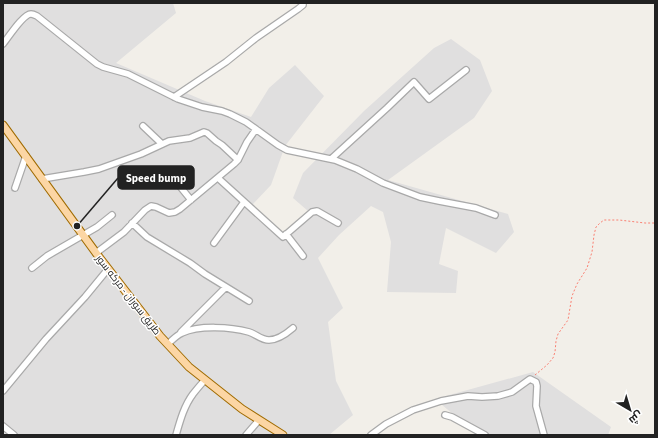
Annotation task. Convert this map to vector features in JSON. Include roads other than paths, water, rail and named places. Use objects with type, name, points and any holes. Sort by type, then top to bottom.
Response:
[{"type":"main road","name":"طريق سوران - مركه سور","points":[[3,125],[96,253],[160,336],[189,367],[242,409],[283,435]]},
{"type":"street","points":[[174,97],[226,62],[256,38],[298,9],[303,3]]},
{"type":"street","points":[[3,44],[18,24],[28,15],[31,14],[37,16],[97,64],[128,74],[174,97],[202,107],[230,114],[246,122],[287,150],[331,159],[420,197],[476,208],[495,214]]},
{"type":"street","points":[[331,159],[414,82],[429,99],[466,70]]},
{"type":"street","points":[[143,126],[162,144]]},
{"type":"street","points":[[96,253],[124,232],[145,210],[151,206],[169,214],[175,212],[191,200],[238,160],[247,142],[256,129]]},
{"type":"street","points":[[42,179],[99,168],[141,154],[162,144],[190,138],[204,132],[222,145],[238,160]]},
{"type":"street","points":[[15,188],[26,156]]},
{"type":"street","points":[[218,178],[283,237],[312,212],[317,212],[338,223]]},
{"type":"street","points":[[174,179],[191,200]]},
{"type":"street","points":[[214,243],[244,202]]},
{"type":"street","points":[[32,268],[47,256],[97,227],[112,215]]},
{"type":"street","points":[[132,223],[147,237],[249,300]]},
{"type":"street","points":[[286,234],[303,256]]},
{"type":"street","points":[[3,391],[46,339],[85,297],[108,268]]},
{"type":"street","points":[[168,344],[226,287]]},
{"type":"street","points":[[180,333],[192,328],[227,328],[251,333],[262,339],[269,340],[280,337],[293,328]]},
{"type":"street","points":[[370,435],[386,424],[413,410],[447,400],[468,396],[498,396],[512,392],[530,379],[536,382],[536,406],[544,435]]},
{"type":"street","points":[[176,435],[183,413],[192,395],[206,380]]},
{"type":"street","points":[[445,415],[452,417],[485,435]]},
{"type":"street","points":[[246,435],[259,420]]},
{"type":"street","points":[[3,426],[14,435]]},
{"type":"place","name":"Speed bump","points":[[77,226]]}]
